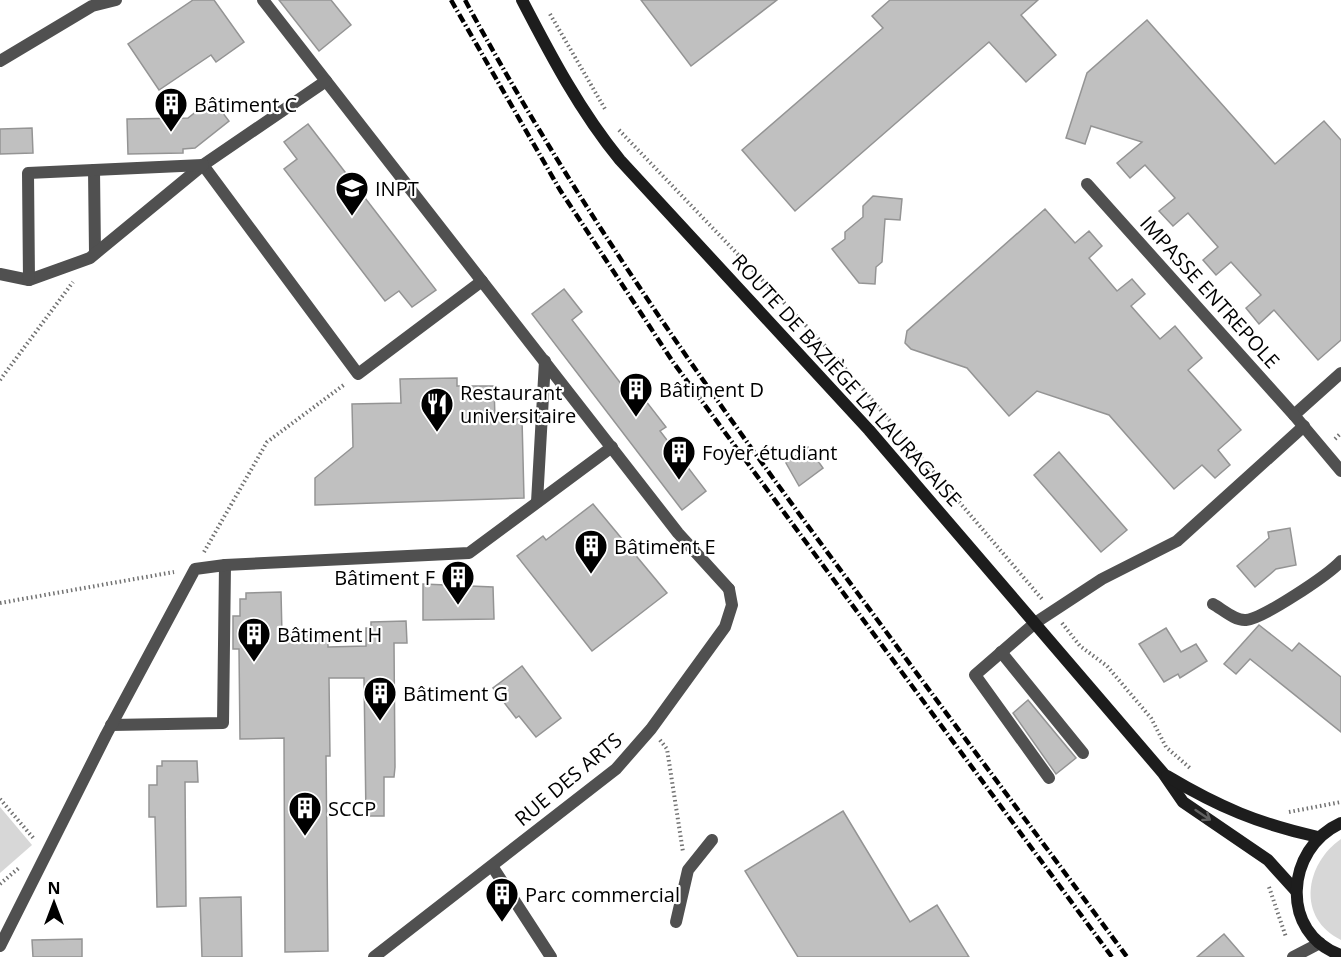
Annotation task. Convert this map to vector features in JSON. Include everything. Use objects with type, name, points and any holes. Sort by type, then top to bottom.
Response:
[{"type":"main road","name":"ROUTE DE BAZIÈGE LA LAURAGAISE","points":[[522,0],[556,67],[602,138],[861,422],[1163,773],[1183,802],[1268,860],[1296,891]]},
{"type":"main road","name":"ROUTE DE BAZIÈGE LA LAURAGAISE","points":[[1163,773],[1207,800],[1246,818],[1318,837]]},
{"type":"main road","points":[[1341,823],[1318,837],[1306,853],[1298,871],[1296,891],[1303,919],[1320,943],[1341,955]]},
{"type":"street","points":[[0,61],[92,6],[116,0]]},
{"type":"street","points":[[0,946],[111,725],[195,569],[225,565],[470,553],[612,447],[263,0]]},
{"type":"street","points":[[0,274],[29,280],[93,256],[203,165],[326,81]]},
{"type":"street","points":[[29,280],[28,172],[203,165]]},
{"type":"street","points":[[203,165],[358,374],[482,281]]},
{"type":"street","points":[[93,256],[94,170]]},
{"type":"street","name":"IMPASSE ENTREPOLE","points":[[1087,184],[1304,426],[1341,471]]},
{"type":"street","points":[[537,502],[545,361]]},
{"type":"street","points":[[1294,415],[1341,373]]},
{"type":"street","points":[[1048,778],[975,675],[1052,610],[1102,579],[1177,541],[1304,426]]},
{"type":"street","name":"RUE DES ARTS","points":[[374,957],[616,769],[651,729],[725,627],[732,605],[729,589],[678,533],[612,447]]},
{"type":"street","points":[[1213,604],[1238,619],[1253,618],[1319,580],[1341,561]]},
{"type":"street","points":[[111,725],[223,723],[225,565]]},
{"type":"street","points":[[1001,652],[1083,753]]},
{"type":"street","points":[[676,922],[688,870],[712,840]]},
{"type":"street","points":[[492,866],[551,957]]},
{"type":"street","points":[[1293,957],[1320,943]]},
{"type":"path","points":[[548,10],[610,117]]},
{"type":"path","points":[[616,126],[832,353],[1052,610],[1080,646],[1115,675],[1151,718],[1166,747],[1199,776]]},
{"type":"path","points":[[0,380],[93,256]]},
{"type":"path","points":[[0,603],[195,569],[267,442],[358,374]]},
{"type":"path","points":[[651,729],[667,749],[684,860],[688,870]]},
{"type":"path","points":[[0,799],[43,849]]},
{"type":"path","points":[[1278,810],[1311,810],[1341,802]]},
{"type":"path","points":[[0,884],[26,862]]},
{"type":"path","points":[[1266,881],[1286,937]]},
{"type":"shaded area","points":[[0,807],[32,845],[0,873]]},
{"type":"shaded area","points":[[1341,839],[1341,940],[1327,930],[1317,918],[1312,905],[1311,891],[1313,876],[1319,862]]},
{"type":"building","points":[[193,0],[214,0],[244,42],[216,62],[211,55],[159,90],[128,44]]},
{"type":"building","points":[[279,0],[331,0],[351,25],[319,51]]},
{"type":"building","points":[[641,0],[777,0],[691,66]]},
{"type":"building","points":[[890,0],[1038,0],[1021,15],[1056,55],[1026,82],[989,42],[795,211],[742,150],[883,28],[872,16]]},
{"type":"building","points":[[1147,20],[1275,164],[1324,121],[1341,140],[1341,340],[1318,360],[1274,310],[1259,324],[1246,308],[1261,295],[1231,262],[1216,275],[1203,260],[1218,247],[1188,213],[1173,226],[1159,211],[1175,198],[1145,165],[1130,178],[1117,163],[1142,142],[1091,126],[1085,144],[1066,138],[1087,73]]},
{"type":"building","name":"Bâtiment C","points":[[212,99],[229,121],[195,148],[183,149],[183,153],[128,154],[127,119],[188,118]]},
{"type":"building","points":[[308,124],[436,290],[412,307],[399,291],[385,301],[284,169],[297,159],[284,142]]},
{"type":"building","points":[[32,128],[33,153],[0,154],[0,129]]},
{"type":"building","points":[[873,196],[902,199],[900,220],[885,219],[882,262],[876,267],[875,284],[859,283],[832,249],[845,239],[845,232],[863,217],[863,206]]},
{"type":"building","points":[[1045,209],[1075,243],[1089,231],[1102,246],[1089,258],[1117,291],[1132,279],[1145,294],[1131,306],[1160,339],[1175,326],[1202,358],[1188,370],[1241,430],[1218,450],[1230,465],[1215,478],[1202,465],[1174,489],[1109,415],[1037,391],[1009,416],[967,368],[911,349],[905,343],[907,331]]},
{"type":"building","points":[[564,289],[582,312],[572,320],[625,389],[632,383],[666,427],[660,431],[706,491],[682,510],[532,314]]},
{"type":"building","name":"Restaurant universitaire","points":[[457,378],[457,386],[494,386],[495,419],[522,419],[524,498],[315,505],[315,478],[353,447],[352,404],[401,403],[400,379]]},
{"type":"building","points":[[808,447],[823,468],[799,486],[786,463]]},
{"type":"building","points":[[1059,452],[1127,530],[1101,552],[1034,475]]},
{"type":"building","name":"Bâtiment E","points":[[593,504],[667,593],[592,651],[517,556],[543,536],[546,540]]},
{"type":"building","points":[[1290,528],[1296,565],[1276,569],[1255,587],[1237,566],[1269,538],[1268,532]]},
{"type":"building","name":"Bâtiment F","points":[[423,584],[493,587],[494,619],[423,620]]},
{"type":"building","points":[[281,592],[282,635],[328,635],[328,647],[366,646],[366,628],[371,628],[371,622],[406,621],[407,643],[394,643],[395,767],[394,777],[384,777],[384,816],[366,816],[364,678],[329,678],[330,756],[326,756],[328,951],[285,952],[284,738],[240,739],[239,649],[233,649],[233,616],[240,616],[240,599],[246,599],[246,593]]},
{"type":"building","points":[[1259,625],[1292,651],[1299,643],[1341,677],[1341,732],[1250,659],[1236,674],[1224,664]]},
{"type":"building","points":[[1166,628],[1181,652],[1196,644],[1207,661],[1180,678],[1178,674],[1164,682],[1139,644]]},
{"type":"building","points":[[522,666],[561,718],[536,737],[519,716],[516,718],[493,688]]},
{"type":"building","points":[[1028,700],[1076,758],[1056,774],[1013,713]]},
{"type":"building","points":[[162,761],[197,761],[198,782],[185,782],[186,906],[157,907],[155,817],[149,817],[149,785],[157,785],[157,766],[162,766]]},
{"type":"building","points":[[843,811],[910,922],[937,905],[969,957],[798,957],[745,871]]},
{"type":"building","points":[[241,897],[242,957],[202,957],[200,898]]},
{"type":"building","points":[[1224,934],[1244,957],[1197,957]]},
{"type":"building","points":[[82,939],[82,957],[33,957],[32,940]]},
{"type":"railway","points":[[451,0],[560,190],[673,362],[1112,957]]},
{"type":"railway","points":[[465,0],[555,156],[602,231],[701,378],[1127,957]]},
{"type":"place","name":"Bâtiment C","points":[[171,133]]},
{"type":"place","name":"INPT","points":[[352,217]]},
{"type":"place","name":"Bâtiment D","points":[[636,418]]},
{"type":"place","name":"Restaurant universitaire","points":[[437,433]]},
{"type":"place","name":"Foyer étudiant","points":[[679,481]]},
{"type":"place","name":"Bâtiment E","points":[[591,575]]},
{"type":"place","name":"Bâtiment F","points":[[458,606]]},
{"type":"place","name":"Bâtiment H","points":[[254,663]]},
{"type":"place","name":"Bâtiment G","points":[[380,722]]},
{"type":"place","name":"SCCP","points":[[305,837]]},
{"type":"place","name":"Parc commercial","points":[[502,923]]}]
